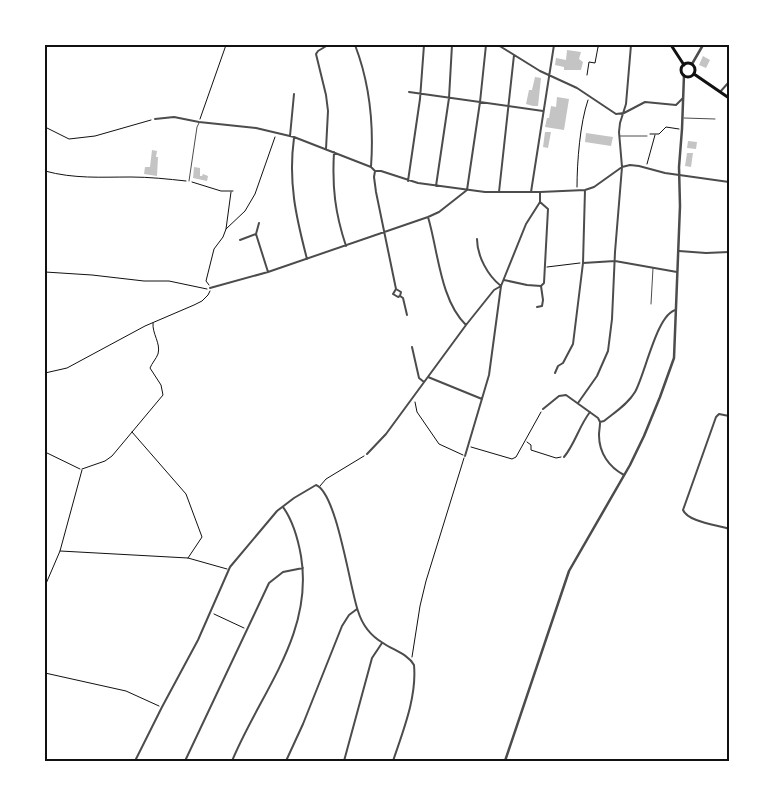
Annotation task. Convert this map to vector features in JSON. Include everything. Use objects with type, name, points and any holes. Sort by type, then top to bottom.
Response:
[{"type":"main road","points":[[671,45],[684,64]]},
{"type":"main road","points":[[684,64],[692,64],[695,68],[694,74]]},
{"type":"main road","points":[[684,64],[682,70],[684,75],[694,74]]},
{"type":"main road","points":[[694,74],[729,98]]},
{"type":"street","points":[[326,149],[328,111],[316,54],[328,45]]},
{"type":"street","points":[[355,45],[370,102],[371,167]]},
{"type":"street","points":[[408,180],[421,94],[424,45]]},
{"type":"street","points":[[436,186],[449,98],[452,45]]},
{"type":"street","points":[[210,288],[268,272],[428,217],[439,212],[467,190],[486,45]]},
{"type":"street","points":[[498,45],[548,76],[577,88],[616,114],[624,113],[645,102],[676,105],[683,98]]},
{"type":"street","points":[[531,192],[554,45]]},
{"type":"street","points":[[578,403],[597,376],[608,351],[612,319],[622,167],[619,136],[620,123],[624,113],[631,45]]},
{"type":"street","points":[[692,64],[702,45]]},
{"type":"street","points":[[499,192],[514,55]]},
{"type":"street","points":[[504,761],[569,570],[624,475],[651,420],[671,368],[675,345],[680,206],[678,175],[683,118],[684,75]]},
{"type":"street","points":[[720,92],[729,82]]},
{"type":"street","points":[[409,92],[543,111]]},
{"type":"street","points":[[290,136],[294,94]]},
{"type":"street","points":[[155,119],[174,117],[199,122],[256,128],[294,137],[371,167],[375,171],[436,186],[467,190],[540,192],[585,190],[600,184],[622,167],[639,166],[678,175],[729,182]]},
{"type":"street","points":[[294,137],[291,172],[292,197],[307,259]]},
{"type":"street","points":[[334,152],[332,177],[334,198],[346,246]]},
{"type":"street","points":[[375,171],[374,177],[396,289],[393,292],[394,296],[400,296]]},
{"type":"street","points":[[555,373],[558,366],[564,363],[572,344],[583,264],[585,190]]},
{"type":"street","points":[[465,456],[489,375],[501,286],[526,224],[540,202],[540,192]]},
{"type":"street","points":[[537,307],[542,306],[541,286],[544,283],[548,213],[546,206],[540,202]]},
{"type":"street","points":[[428,217],[437,262],[450,297],[466,325]]},
{"type":"street","points":[[259,223],[256,234],[268,272]]},
{"type":"street","points":[[240,240],[256,234]]},
{"type":"street","points":[[477,239],[477,247],[484,263],[494,280],[501,286]]},
{"type":"street","points":[[677,251],[729,252]]},
{"type":"street","points":[[583,264],[615,260],[677,272]]},
{"type":"street","points":[[504,280],[541,286]]},
{"type":"street","points":[[367,454],[386,434],[466,325],[494,290],[501,286]]},
{"type":"street","points":[[396,289],[401,292],[400,296],[407,315]]},
{"type":"street","points":[[600,422],[625,404],[635,393],[658,333],[669,313],[676,310]]},
{"type":"street","points":[[412,347],[420,378],[424,382]]},
{"type":"street","points":[[428,377],[482,399]]},
{"type":"street","points":[[542,410],[562,394],[598,418],[600,422],[600,442],[605,458],[615,470],[624,475]]},
{"type":"street","points":[[564,457],[582,421],[590,412]]},
{"type":"street","points":[[729,416],[720,414],[716,417],[683,510],[687,516],[713,526],[729,529]]},
{"type":"street","points":[[135,761],[211,612],[228,569],[273,515],[311,487],[320,486],[339,530],[357,609],[365,626],[382,643],[410,660],[414,669],[411,700],[393,761]]},
{"type":"street","points":[[232,761],[291,644],[301,610],[304,588],[303,568],[296,534],[282,507]]},
{"type":"street","points":[[185,761],[266,589],[273,578],[283,572],[303,568]]},
{"type":"street","points":[[286,761],[303,724],[342,626],[349,615],[357,609]]},
{"type":"street","points":[[344,761],[372,658],[382,643]]},
{"type":"lane","points":[[683,118],[714,119]]},
{"type":"lane","points":[[189,181],[199,122]]},
{"type":"lane","points":[[619,136],[647,136]]},
{"type":"lane","points":[[651,304],[652,268]]},
{"type":"path","points":[[201,118],[226,45]]},
{"type":"path","points":[[587,75],[589,62],[595,63],[600,45]]},
{"type":"path","points":[[577,189],[577,168],[582,128],[589,99]]},
{"type":"path","points":[[45,127],[69,139],[96,136],[155,119]]},
{"type":"path","points":[[647,136],[659,134],[666,127],[680,129]]},
{"type":"path","points":[[226,229],[245,211],[255,194],[275,134]]},
{"type":"path","points":[[647,165],[655,134]]},
{"type":"path","points":[[45,171],[59,175],[90,178],[131,177],[189,181],[221,191],[232,191],[226,229],[223,237],[214,249],[206,281],[210,288],[208,295],[202,301],[152,323],[67,368],[45,373]]},
{"type":"path","points":[[550,267],[566,264],[583,264]]},
{"type":"path","points":[[45,272],[144,281],[169,281],[205,289],[210,288]]},
{"type":"path","points":[[45,452],[82,470],[105,461],[112,456],[161,398],[163,393],[161,385],[150,368],[159,351],[152,323]]},
{"type":"path","points":[[410,660],[414,653],[420,606],[426,580],[465,456],[439,444],[417,412],[413,397]]},
{"type":"path","points":[[468,446],[512,459],[516,457],[526,442],[542,410]]},
{"type":"path","points":[[132,432],[186,494],[202,536],[188,558]]},
{"type":"path","points":[[526,442],[531,445],[531,450],[556,458],[564,457]]},
{"type":"path","points":[[320,486],[326,479],[352,465],[367,454]]},
{"type":"path","points":[[45,586],[60,551],[82,470]]},
{"type":"path","points":[[60,551],[188,558],[228,569]]},
{"type":"path","points":[[211,612],[247,630]]},
{"type":"path","points":[[45,673],[118,689],[162,707]]},
{"type":"building","points":[[567,50],[581,52],[579,59],[583,62],[581,70],[564,70],[564,67],[555,65],[556,58],[566,60]]},
{"type":"building","points":[[703,56],[710,60],[706,68],[699,65]]},
{"type":"building","points":[[535,77],[541,78],[538,106],[526,104],[529,90],[532,90]]},
{"type":"building","points":[[557,97],[569,99],[564,130],[545,127],[551,106],[556,107]]},
{"type":"building","points":[[545,132],[551,132],[548,148],[543,147]]},
{"type":"building","points":[[586,133],[613,137],[611,146],[585,142]]},
{"type":"building","points":[[688,141],[697,142],[696,149],[687,148]]},
{"type":"building","points":[[152,150],[157,151],[157,176],[144,174],[145,167],[150,167]]},
{"type":"building","points":[[687,153],[693,153],[691,167],[685,166]]},
{"type":"building","points":[[194,167],[200,168],[200,176],[203,174],[208,176],[207,181],[193,178]]}]
